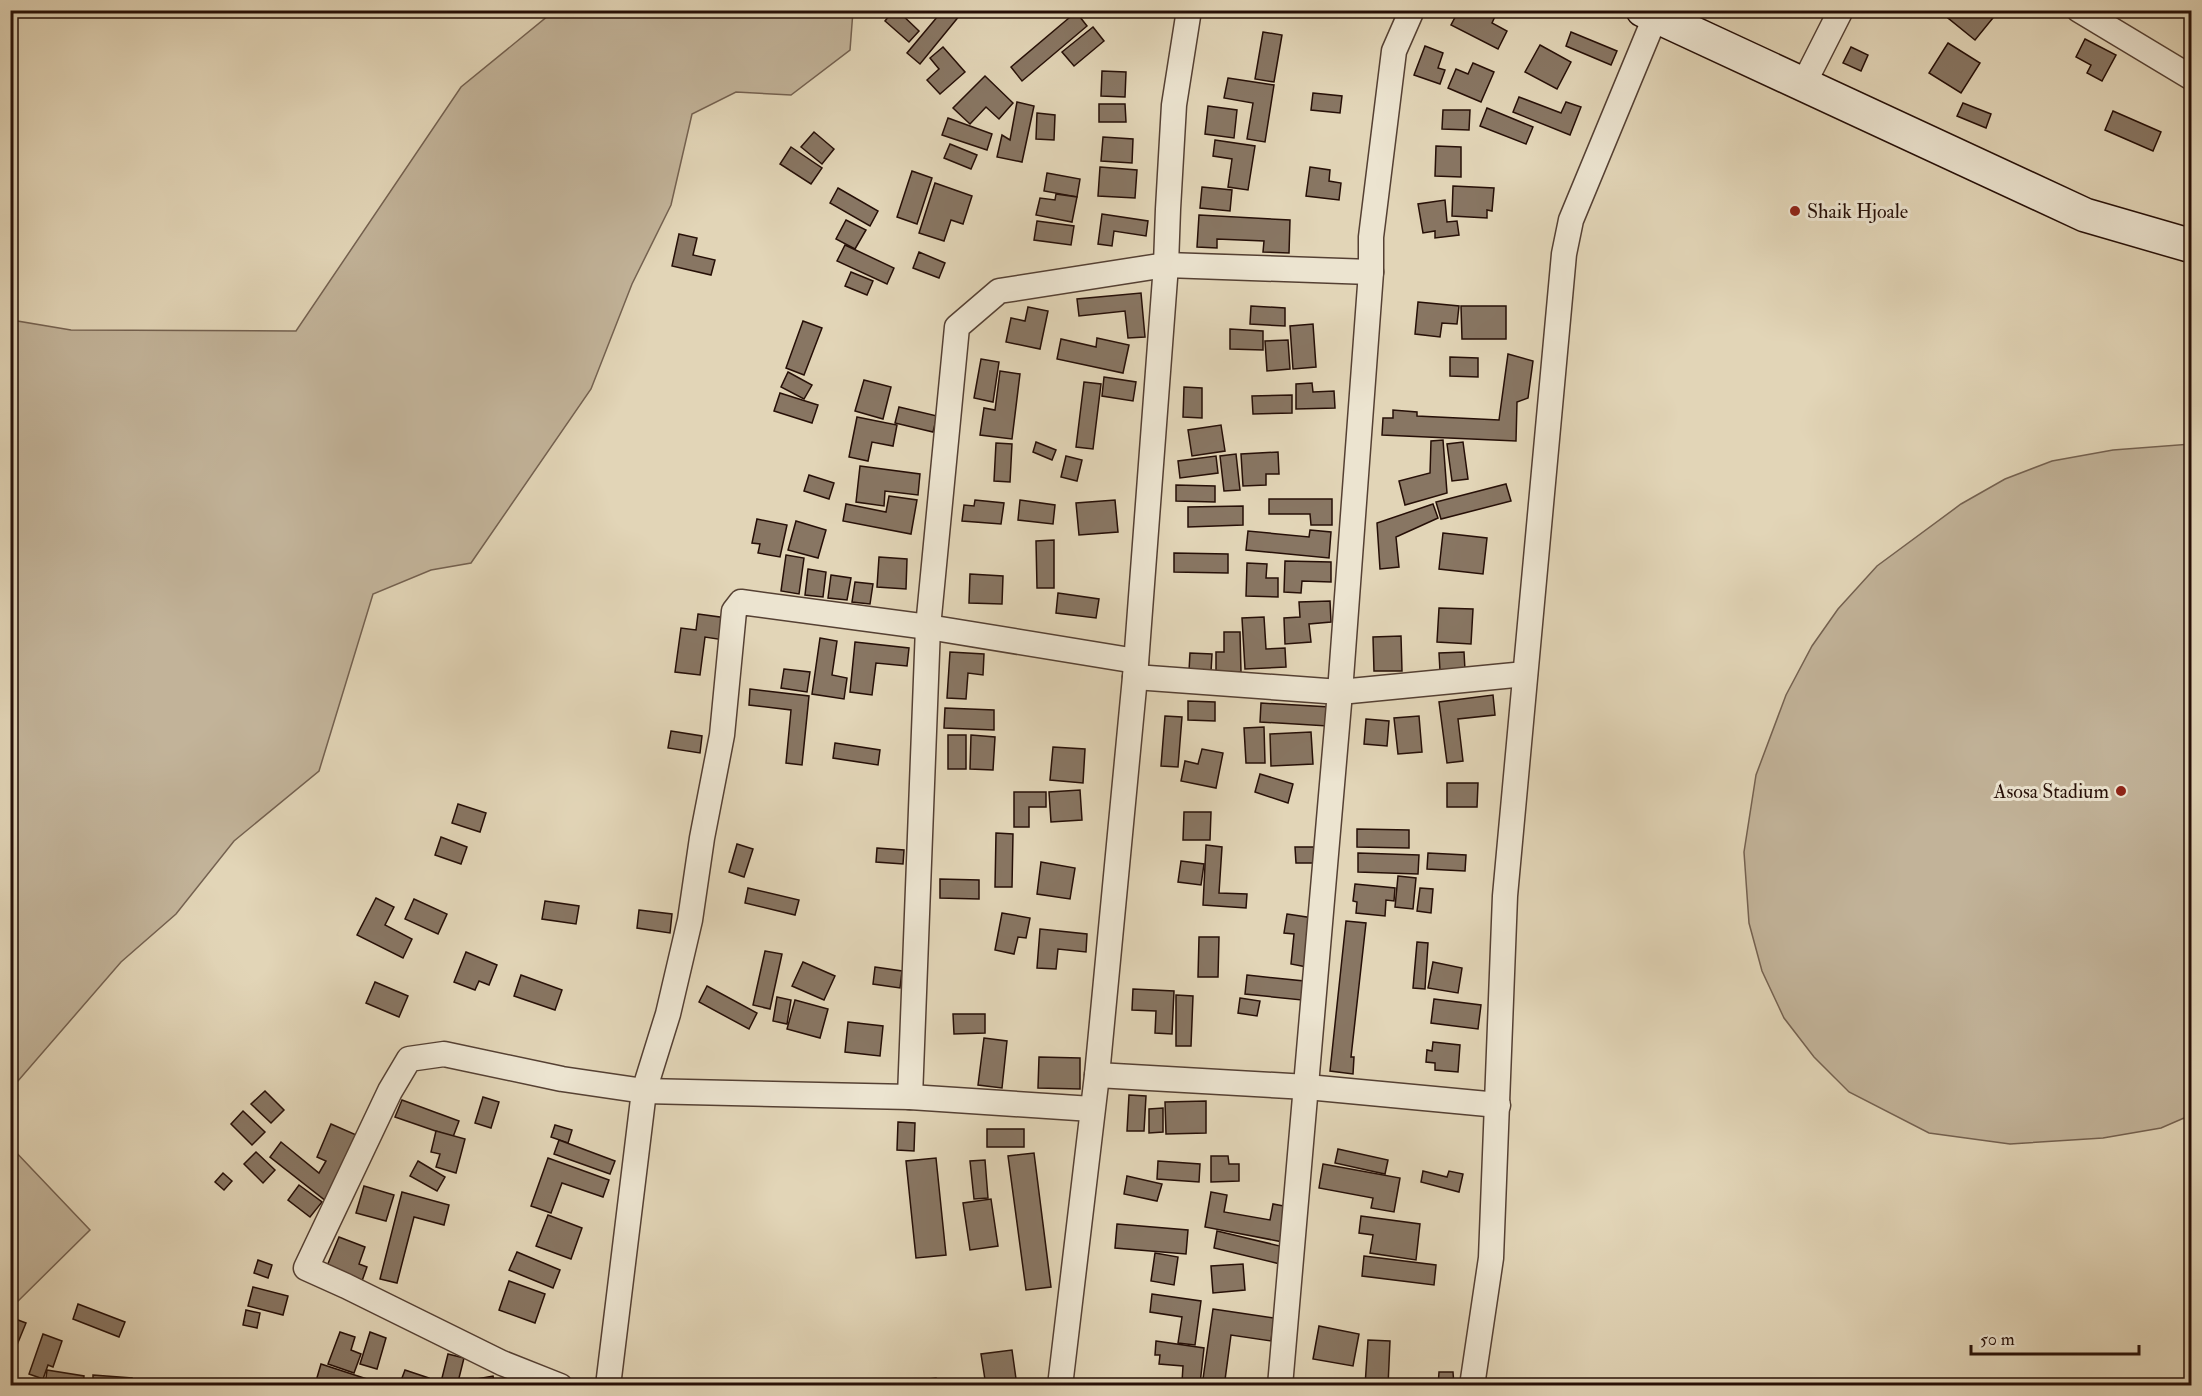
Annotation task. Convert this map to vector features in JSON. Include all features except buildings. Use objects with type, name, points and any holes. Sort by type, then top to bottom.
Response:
[{"type":"street","points":[[1060,1386],[1097,1076],[1135,669],[1166,265],[1174,105],[1189,10]]},
{"type":"street","points":[[1280,1386],[1340,692],[1371,272],[1371,237],[1394,51],[1412,10]]},
{"type":"street","points":[[1803,85],[1841,10]]},
{"type":"street","points":[[2079,10],[2192,78]]},
{"type":"street","points":[[1472,1386],[1491,1258],[1505,896],[1564,254],[1571,220],[1652,13],[2085,215],[2192,246]]},
{"type":"street","points":[[910,1097],[928,627],[957,327],[999,291],[1166,265],[1371,272]]},
{"type":"street","points":[[608,1386],[644,1091],[668,1014],[690,920],[702,838],[722,735],[734,611],[741,602],[928,627],[1135,669],[1340,692],[1525,674]]},
{"type":"street","points":[[560,1386],[502,1364],[346,1286],[306,1269],[390,1091],[410,1059],[444,1054],[562,1079],[644,1091],[910,1097],[1092,1109]]},
{"type":"street","points":[[1097,1076],[1307,1087],[1498,1105]]},
{"type":"shaded area","points":[[559,10],[853,11],[850,50],[791,95],[736,92],[692,114],[671,205],[632,284],[591,389],[471,563],[431,570],[373,594],[319,771],[234,841],[176,914],[121,962],[11,1089],[11,320],[71,330],[296,331],[461,87],[548,16]]},
{"type":"shaded area","points":[[2191,444],[2191,1115],[2161,1128],[2103,1138],[2010,1144],[1929,1133],[1849,1092],[1814,1057],[1784,1018],[1762,971],[1749,923],[1744,852],[1756,775],[1786,695],[1812,646],[1838,609],[1877,566],[1961,504],[2005,479],[2052,461],[2113,450]]},
{"type":"shaded area","points":[[11,1147],[90,1230],[11,1308]]},
{"type":"place","name":"Shaik Hjoale","points":[[1795,211]]},
{"type":"place","name":"Asosa Stadium","points":[[2121,791]]}]
